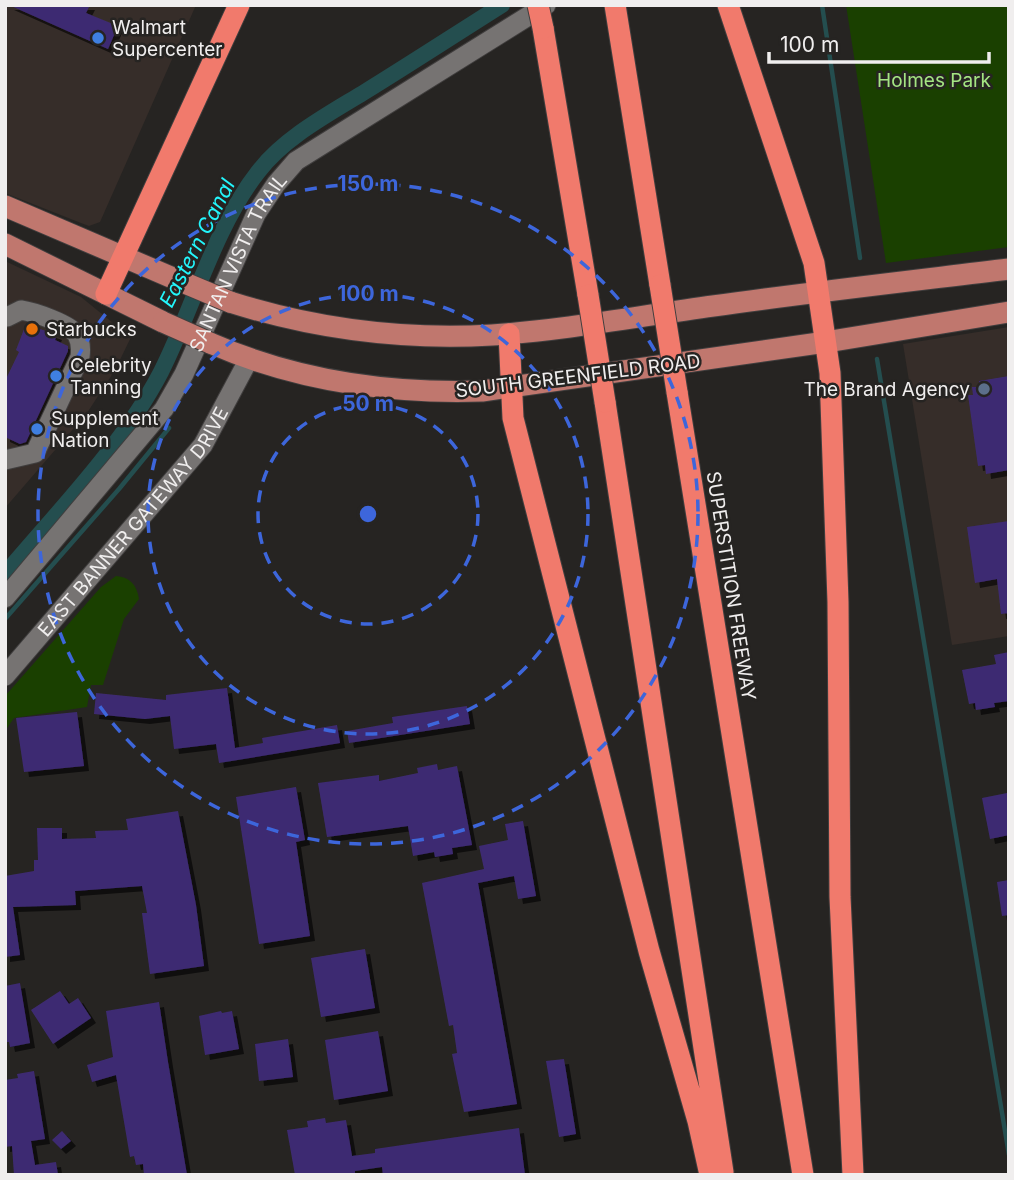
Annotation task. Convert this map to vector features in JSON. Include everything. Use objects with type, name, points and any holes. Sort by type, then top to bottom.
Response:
[{"type":"highway","points":[[106,294],[239,5]]},
{"type":"highway","points":[[538,5],[605,402],[723,1175]]},
{"type":"highway","points":[[728,5],[814,263],[830,373],[838,602],[840,897],[853,1175]]},
{"type":"highway","name":"SUPERSTITION FREEWAY","points":[[615,6],[803,1175]]},
{"type":"highway","points":[[509,334],[513,418],[649,951],[698,1121],[710,1175]]},
{"type":"main road","points":[[5,206],[230,302],[287,318],[373,332],[448,336],[509,334],[819,291],[1009,269]]},
{"type":"main road","name":"SOUTH GREENFIELD ROAD","points":[[5,244],[163,322],[249,359],[300,375],[355,386],[438,392],[511,388],[1009,312]]},
{"type":"street","name":"SANTAN VISTA TRAIL","points":[[5,598],[164,409],[184,374],[256,214],[276,184],[296,162],[546,5]]},
{"type":"street","points":[[5,460],[35,453],[81,350],[78,337],[69,328],[21,310],[7,317]]},
{"type":"street","name":"EAST BANNER GATEWAY DRIVE","points":[[5,676],[203,445],[249,359]]},
{"type":"shaded area","points":[[5,5],[196,5],[100,222],[89,226],[5,193]]},
{"type":"shaded area","points":[[5,261],[81,297],[113,323],[134,331],[115,370],[87,413],[5,508]]},
{"type":"shaded area","points":[[1009,327],[1009,636],[952,645],[903,344]]},
{"type":"green space","name":"Holmes Park","points":[[846,5],[1009,5],[1009,247],[886,263]]},
{"type":"green space","points":[[116,576],[132,583],[139,599],[124,619],[103,685],[91,685],[87,707],[14,718],[5,731],[5,696],[101,587]]},
{"type":"building","name":"Walmart Supercenter","points":[[9,5],[90,5],[86,13],[118,26],[108,49]]},
{"type":"building","points":[[26,324],[57,335],[55,340],[68,346],[68,351],[26,442],[20,444],[5,437],[5,381],[19,352],[16,350]]},
{"type":"building","points":[[1009,376],[1009,470],[986,474],[985,465],[978,466],[968,395],[973,395],[972,387],[979,387],[979,381]]},
{"type":"building","points":[[1009,521],[1009,613],[1001,614],[997,579],[975,583],[967,527]]},
{"type":"building","points":[[1009,652],[1009,701],[994,703],[995,707],[976,710],[975,703],[969,704],[962,670],[996,664],[994,655]]},
{"type":"building","points":[[227,688],[235,748],[263,743],[262,738],[337,725],[340,743],[219,763],[216,744],[174,749],[170,716],[145,719],[94,714],[96,693],[166,700],[166,695]]},
{"type":"building","points":[[467,706],[470,724],[349,743],[347,731],[393,723],[392,717]]},
{"type":"building","points":[[77,712],[84,766],[24,772],[16,718]]},
{"type":"building","points":[[437,764],[438,770],[457,766],[472,845],[452,848],[453,854],[435,857],[434,852],[413,856],[408,826],[327,837],[318,783],[379,775],[379,781],[418,773],[417,768]]},
{"type":"building","points":[[296,787],[305,840],[296,842],[310,936],[259,944],[236,797]]},
{"type":"building","points":[[1007,793],[1009,835],[990,839],[982,798]]},
{"type":"building","points":[[178,811],[196,905],[204,966],[150,974],[142,913],[147,913],[142,886],[75,891],[76,905],[13,907],[20,955],[5,957],[5,876],[34,871],[34,860],[38,860],[37,828],[62,828],[62,839],[96,838],[95,831],[128,830],[126,819]]},
{"type":"building","points":[[523,821],[536,896],[518,899],[514,876],[478,883],[517,1104],[464,1112],[452,1054],[457,1053],[453,1025],[449,1026],[422,883],[484,869],[479,846],[508,840],[505,824]]},
{"type":"building","points":[[1009,880],[1009,915],[1002,916],[997,882]]},
{"type":"building","points":[[365,949],[375,1008],[321,1017],[311,958]]},
{"type":"building","points":[[20,983],[30,1043],[10,1047],[9,1042],[5,1042],[5,986]]},
{"type":"building","points":[[60,991],[69,1004],[78,998],[91,1018],[53,1044],[31,1010]]},
{"type":"building","points":[[159,1002],[187,1175],[144,1175],[143,1164],[136,1165],[134,1156],[130,1157],[116,1075],[92,1082],[87,1065],[113,1057],[106,1011]]},
{"type":"building","points":[[232,1011],[239,1049],[205,1055],[199,1016]]},
{"type":"building","points":[[378,1031],[388,1091],[334,1100],[325,1040]]},
{"type":"building","points":[[288,1039],[293,1077],[259,1081],[255,1044]]},
{"type":"building","points":[[564,1059],[576,1134],[559,1137],[546,1061]]},
{"type":"building","points":[[34,1071],[45,1139],[31,1141],[35,1165],[56,1162],[58,1175],[14,1175],[12,1146],[5,1147],[5,1080],[18,1078],[17,1074]]},
{"type":"building","points":[[325,1118],[326,1123],[346,1120],[352,1156],[375,1153],[375,1149],[519,1128],[525,1175],[383,1175],[382,1167],[355,1171],[355,1175],[295,1175],[287,1130],[308,1127],[307,1121]]},
{"type":"building","points":[[62,1131],[71,1141],[61,1149],[52,1140]]},
{"type":"waterway","name":"Eastern Canal","points":[[5,574],[89,477],[146,399],[173,348],[216,243],[243,194],[268,160],[307,128],[502,5]]},
{"type":"waterway","points":[[822,5],[860,258]]},
{"type":"waterway","points":[[877,359],[1009,1155]]},
{"type":"waterway","points":[[5,619],[169,428]]},
{"type":"place","name":"Walmart Supercenter","points":[[98,38]]},
{"type":"place","name":"Starbucks","points":[[32,329]]},
{"type":"place","name":"Celebrity Tanning","points":[[56,376]]},
{"type":"place","name":"The Brand Agency","points":[[984,389]]},
{"type":"place","name":"Supplement Nation","points":[[37,429]]}]
